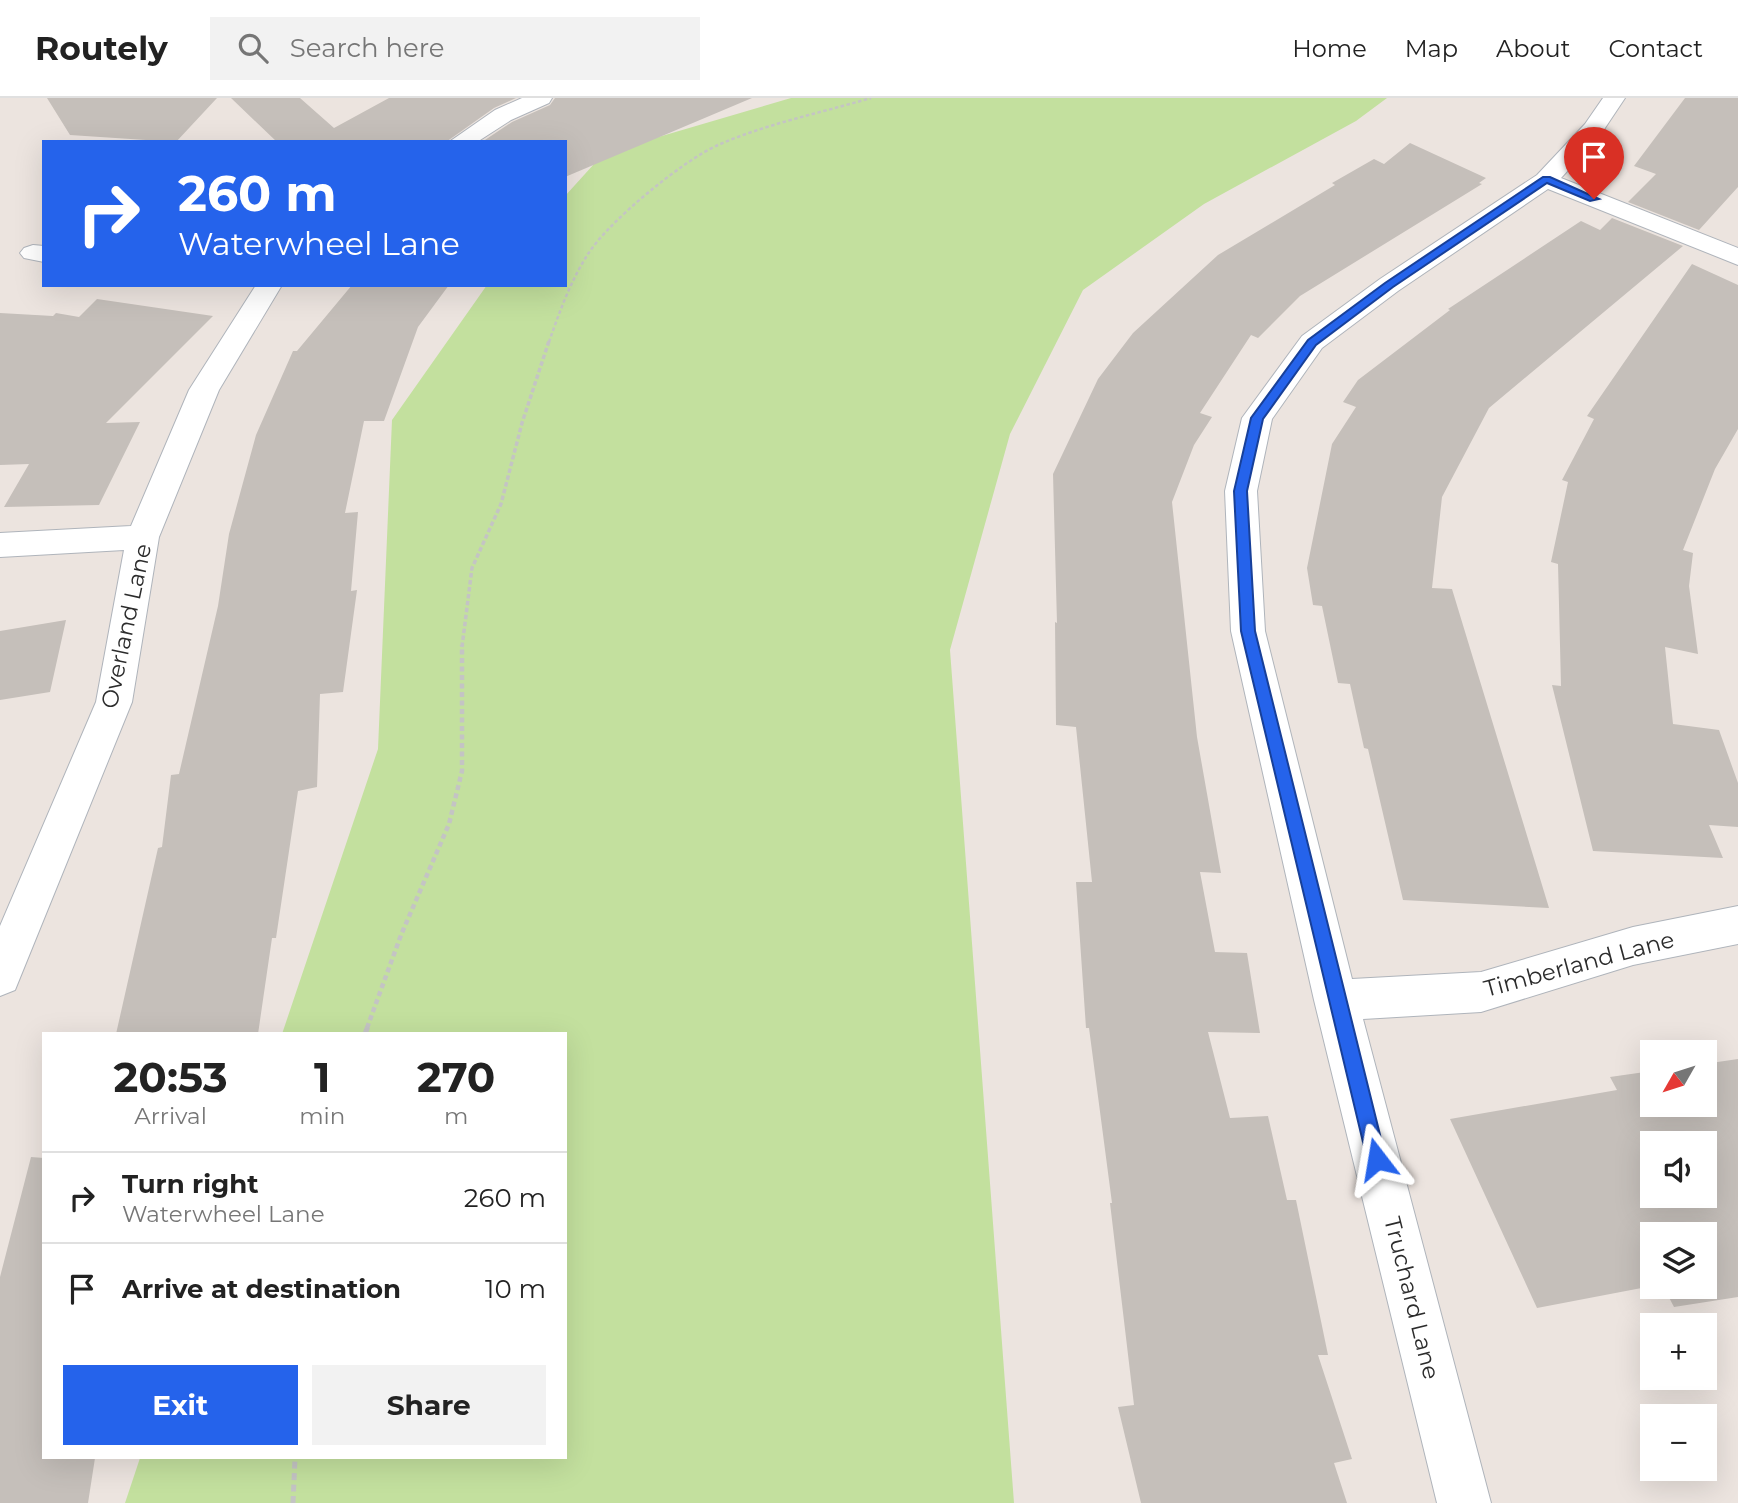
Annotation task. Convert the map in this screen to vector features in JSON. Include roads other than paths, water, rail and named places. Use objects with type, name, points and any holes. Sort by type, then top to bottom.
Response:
[{"type":"street","points":[[464,140],[503,116],[541,98]]},
{"type":"street","name":"Truchard Lane","points":[[1464,1503],[1336,1000],[1248,631],[1241,491],[1257,418],[1312,342],[1389,285],[1546,180],[1593,130],[1614,98]]},
{"type":"street","points":[[1546,180],[1738,257]]},
{"type":"street","name":"Overland Lane","points":[[1,972],[114,702],[143,537],[204,390],[268,287]]},
{"type":"street","points":[[0,545],[143,537]]},
{"type":"street","name":"Timberland Lane","points":[[1336,1000],[1481,992],[1633,946],[1738,925]]}]
